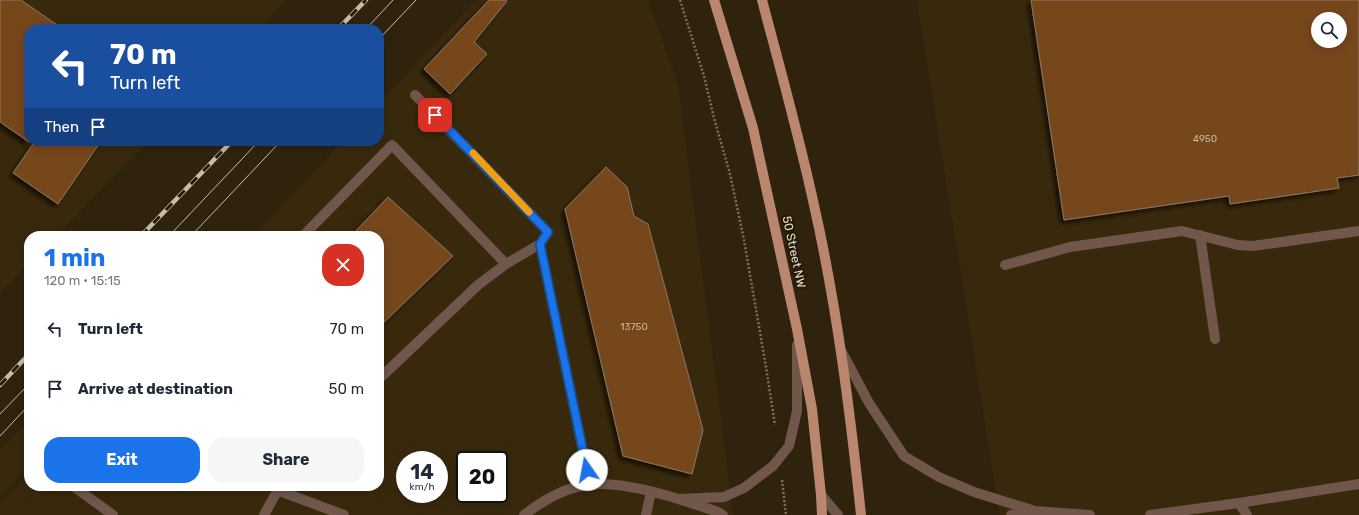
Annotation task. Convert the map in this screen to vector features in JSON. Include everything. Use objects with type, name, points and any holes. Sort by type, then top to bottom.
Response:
[{"type":"main road","name":"50 Street NW","points":[[714,0],[753,128],[797,329],[812,409],[822,515]]},
{"type":"main road","points":[[762,0],[793,117],[814,205],[842,352],[852,427],[861,515]]},
{"type":"lane","points":[[384,374],[478,285],[506,264],[540,244],[548,232],[415,94]]},
{"type":"lane","points":[[308,231],[392,145],[506,264]]},
{"type":"lane","points":[[1005,265],[1070,247],[1182,231],[1238,245],[1253,246],[1359,231]]},
{"type":"lane","points":[[1200,235],[1215,339]]},
{"type":"lane","points":[[540,244],[590,485]]},
{"type":"lane","points":[[679,499],[724,497],[749,485],[773,466],[789,446],[797,411],[797,329]]},
{"type":"lane","points":[[842,352],[869,403],[904,456],[939,477],[974,492],[1035,511],[1090,515]]},
{"type":"lane","points":[[524,515],[559,492],[582,485],[605,484],[630,487],[679,499],[723,515]]},
{"type":"lane","points":[[1150,515],[1175,514],[1359,484]]},
{"type":"lane","points":[[80,491],[113,515]]},
{"type":"lane","points":[[264,515],[276,491]]},
{"type":"lane","points":[[285,491],[344,515]]},
{"type":"lane","points":[[646,515],[651,492]]},
{"type":"lane","points":[[821,495],[838,515]]},
{"type":"lane","points":[[1239,503],[1247,515]]},
{"type":"lane","points":[[1011,515],[1035,511]]},
{"type":"path","points":[[680,0],[704,76],[730,174],[747,255],[776,430]]},
{"type":"path","points":[[780,458],[786,515]]},
{"type":"shaded area","points":[[0,0],[287,0],[264,24],[24,24],[24,146],[144,146],[61,231],[24,231],[24,268],[0,293]]},
{"type":"shaded area","points":[[476,0],[648,0],[678,85],[733,515],[0,515],[0,504],[24,478],[24,491],[384,491],[384,231],[258,231],[338,146],[384,146],[384,98]]},
{"type":"shaded area","points":[[917,0],[1359,0],[1359,515],[1000,515]]},
{"type":"shaded area","points":[[24,424],[24,472],[0,497],[0,450]]},
{"type":"building","points":[[0,0],[21,0],[56,24],[24,24],[24,139],[0,122]]},
{"type":"building","points":[[489,0],[507,1],[474,42],[487,54],[450,94],[424,69]]},
{"type":"building","points":[[1031,0],[1359,0],[1359,175],[1337,178],[1339,188],[1230,204],[1229,196],[1064,220]]},
{"type":"building","points":[[32,146],[98,146],[58,204],[13,173]]},
{"type":"building","points":[[606,167],[627,187],[634,216],[648,224],[703,430],[692,474],[623,456],[565,209]]},
{"type":"building","points":[[388,197],[453,256],[384,322],[384,231],[356,231]]},
{"type":"tram line","points":[[371,24],[393,0]]},
{"type":"tram line","points":[[384,34],[416,0]]},
{"type":"tram line","points":[[174,231],[254,146]]},
{"type":"tram line","points":[[196,231],[276,146]]},
{"type":"tram line","points":[[0,414],[24,389]]},
{"type":"tram line","points":[[0,436],[24,410]]},
{"type":"railway","points":[[343,24],[366,0]]},
{"type":"railway","points":[[146,231],[227,146]]},
{"type":"railway","points":[[0,385],[24,359]]},
{"type":"slow traffic","points":[[473,153],[529,212]]},
{"type":"route","points":[[435,115],[548,232],[540,244],[587,470]]}]
